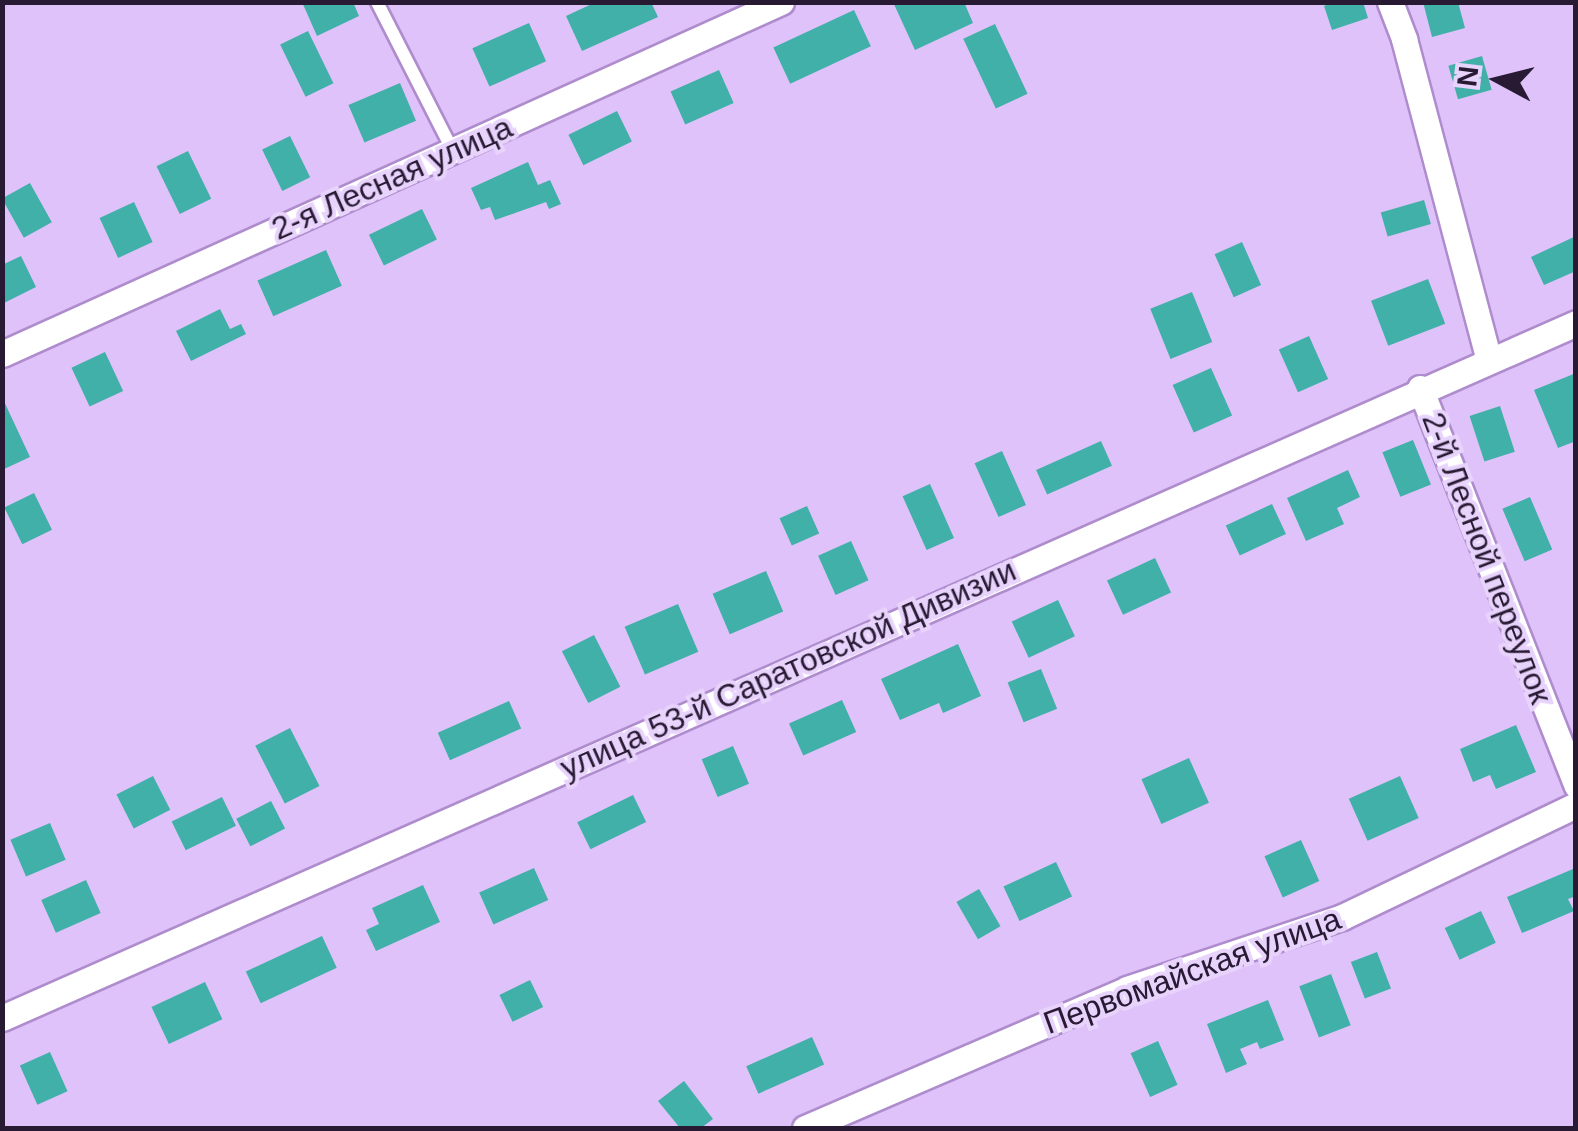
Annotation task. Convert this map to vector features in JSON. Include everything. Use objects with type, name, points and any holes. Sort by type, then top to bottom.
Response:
[{"type":"street","name":"2-я Лесная улица","points":[[2,354],[780,2]]},
{"type":"street","points":[[1390,2],[1404,39],[1488,358]]},
{"type":"street","name":"улица 53-й Саратовской Дивизии","points":[[2,1018],[1576,322]]},
{"type":"street","name":"2-й Лесной переулок","points":[[1420,388],[1576,785]]},
{"type":"street","name":"Первомайская улица","points":[[804,1128],[1127,989],[1342,917],[1576,805]]},
{"type":"lane","points":[[377,2],[453,151]]},
{"type":"building","points":[[302,2],[353,2],[359,16],[317,36]]},
{"type":"building","points":[[596,2],[651,2],[658,17],[582,51],[566,16]]},
{"type":"building","points":[[893,2],[964,2],[973,23],[915,50]]},
{"type":"building","points":[[1363,2],[1368,18],[1332,30],[1324,6]]},
{"type":"building","points":[[1423,2],[1458,2],[1465,28],[1432,37]]},
{"type":"building","points":[[854,10],[871,46],[790,84],[773,48]]},
{"type":"building","points":[[529,23],[546,61],[489,87],[472,48]]},
{"type":"building","points":[[995,24],[1028,94],[996,109],[963,39]]},
{"type":"building","points":[[308,31],[333,83],[306,97],[280,45]]},
{"type":"building","points":[[1482,56],[1492,90],[1458,99],[1448,66]]},
{"type":"building","points":[[719,70],[734,103],[685,124],[671,92]]},
{"type":"building","points":[[400,83],[416,121],[364,143],[348,105]]},
{"type":"building","points":[[617,111],[632,142],[583,165],[568,135]]},
{"type":"building","points":[[290,136],[310,177],[282,191],[262,150]]},
{"type":"building","points":[[188,151],[211,199],[180,214],[157,166]]},
{"type":"building","points":[[528,162],[538,185],[550,180],[561,204],[549,209],[546,202],[495,220],[490,207],[481,210],[471,188]]},
{"type":"building","points":[[30,183],[52,222],[24,238],[2,199]]},
{"type":"building","points":[[1424,200],[1431,224],[1388,236],[1381,212]]},
{"type":"building","points":[[134,202],[153,242],[118,258],[100,218]]},
{"type":"building","points":[[422,209],[437,240],[384,265],[369,235]]},
{"type":"building","points":[[1576,236],[1576,271],[1544,285],[1531,257]]},
{"type":"building","points":[[1242,242],[1261,285],[1234,297],[1215,254]]},
{"type":"building","points":[[326,250],[342,286],[273,316],[257,281]]},
{"type":"building","points":[[21,256],[36,287],[2,304],[2,265]]},
{"type":"building","points":[[1428,279],[1445,324],[1388,346],[1371,301]]},
{"type":"building","points":[[1192,292],[1212,342],[1171,359],[1150,309]]},
{"type":"building","points":[[220,309],[230,329],[241,324],[246,334],[191,361],[176,331]]},
{"type":"building","points":[[1309,336],[1328,379],[1298,392],[1279,349]]},
{"type":"building","points":[[105,352],[123,391],[90,407],[71,368]]},
{"type":"building","points":[[1211,368],[1232,416],[1194,433],[1173,385]]},
{"type":"building","points":[[1576,373],[1576,441],[1558,448],[1534,390]]},
{"type":"building","points":[[2,397],[30,457],[2,470]]},
{"type":"building","points":[[1500,406],[1515,452],[1484,462],[1470,416]]},
{"type":"building","points":[[1413,440],[1431,485],[1400,497],[1382,452]]},
{"type":"building","points":[[1101,441],[1112,466],[1047,495],[1036,470]]},
{"type":"building","points":[[1002,451],[1026,505],[999,517],[975,463]]},
{"type":"building","points":[[1348,470],[1360,497],[1337,508],[1344,524],[1306,541],[1287,498]]},
{"type":"building","points":[[930,484],[954,538],[927,550],[903,496]]},
{"type":"building","points":[[34,493],[52,530],[22,544],[4,507]]},
{"type":"building","points":[[1530,497],[1552,549],[1525,561],[1502,509]]},
{"type":"building","points":[[1272,504],[1286,534],[1240,555],[1226,526]]},
{"type":"building","points":[[807,506],[819,533],[792,546],[780,518]]},
{"type":"building","points":[[851,541],[868,580],[836,595],[818,556]]},
{"type":"building","points":[[1155,558],[1171,592],[1123,615],[1107,580]]},
{"type":"building","points":[[766,571],[783,612],[730,634],[713,594]]},
{"type":"building","points":[[1058,600],[1075,636],[1029,658],[1012,622]]},
{"type":"building","points":[[678,604],[698,652],[645,675],[625,627]]},
{"type":"building","points":[[594,635],[620,687],[588,703],[562,651]]},
{"type":"building","points":[[958,644],[981,696],[943,713],[939,703],[900,720],[881,679]]},
{"type":"building","points":[[1041,669],[1057,709],[1024,722],[1008,682]]},
{"type":"building","points":[[842,700],[856,732],[803,756],[789,724]]},
{"type":"building","points":[[509,701],[521,728],[450,760],[438,733]]},
{"type":"building","points":[[1516,725],[1536,772],[1496,789],[1490,775],[1473,782],[1460,749]]},
{"type":"building","points":[[290,728],[320,786],[285,804],[255,746]]},
{"type":"building","points":[[733,746],[749,784],[718,797],[702,759]]},
{"type":"building","points":[[1189,758],[1209,803],[1161,824],[1141,779]]},
{"type":"building","points":[[153,776],[170,810],[134,828],[116,795]]},
{"type":"building","points":[[1400,776],[1419,818],[1368,841],[1349,799]]},
{"type":"building","points":[[633,795],[646,822],[590,849],[577,822]]},
{"type":"building","points":[[222,797],[236,826],[186,850],[172,822]]},
{"type":"building","points":[[271,801],[285,829],[250,846],[236,819]]},
{"type":"building","points":[[50,823],[66,860],[26,877],[10,840]]},
{"type":"building","points":[[1301,840],[1319,881],[1283,897],[1264,856]]},
{"type":"building","points":[[1056,862],[1072,896],[1019,921],[1003,887]]},
{"type":"building","points":[[534,868],[548,900],[493,924],[479,892]]},
{"type":"building","points":[[1573,869],[1576,896],[1568,899],[1574,911],[1522,933],[1507,897]]},
{"type":"building","points":[[86,880],[101,913],[56,933],[41,900]]},
{"type":"building","points":[[423,885],[440,922],[376,951],[366,930],[379,924],[372,908]]},
{"type":"building","points":[[979,889],[1000,926],[978,939],[956,902]]},
{"type":"building","points":[[1481,911],[1496,943],[1460,960],[1445,928]]},
{"type":"building","points":[[322,936],[337,968],[261,1003],[246,971]]},
{"type":"building","points":[[1377,952],[1391,988],[1365,998],[1351,962]]},
{"type":"building","points":[[1331,974],[1351,1025],[1319,1038],[1299,986]]},
{"type":"building","points":[[530,980],[543,1007],[513,1022],[499,995]]},
{"type":"building","points":[[205,982],[222,1019],[169,1044],[152,1007]]},
{"type":"building","points":[[1268,1000],[1284,1040],[1260,1049],[1257,1042],[1240,1049],[1247,1064],[1226,1073],[1207,1024]]},
{"type":"building","points":[[812,1037],[824,1064],[758,1094],[746,1066]]},
{"type":"building","points":[[1158,1041],[1178,1085],[1150,1097],[1131,1053]]},
{"type":"building","points":[[50,1052],[67,1091],[37,1105],[20,1065]]},
{"type":"building","points":[[684,1081],[713,1119],[701,1128],[680,1128],[658,1101]]}]
